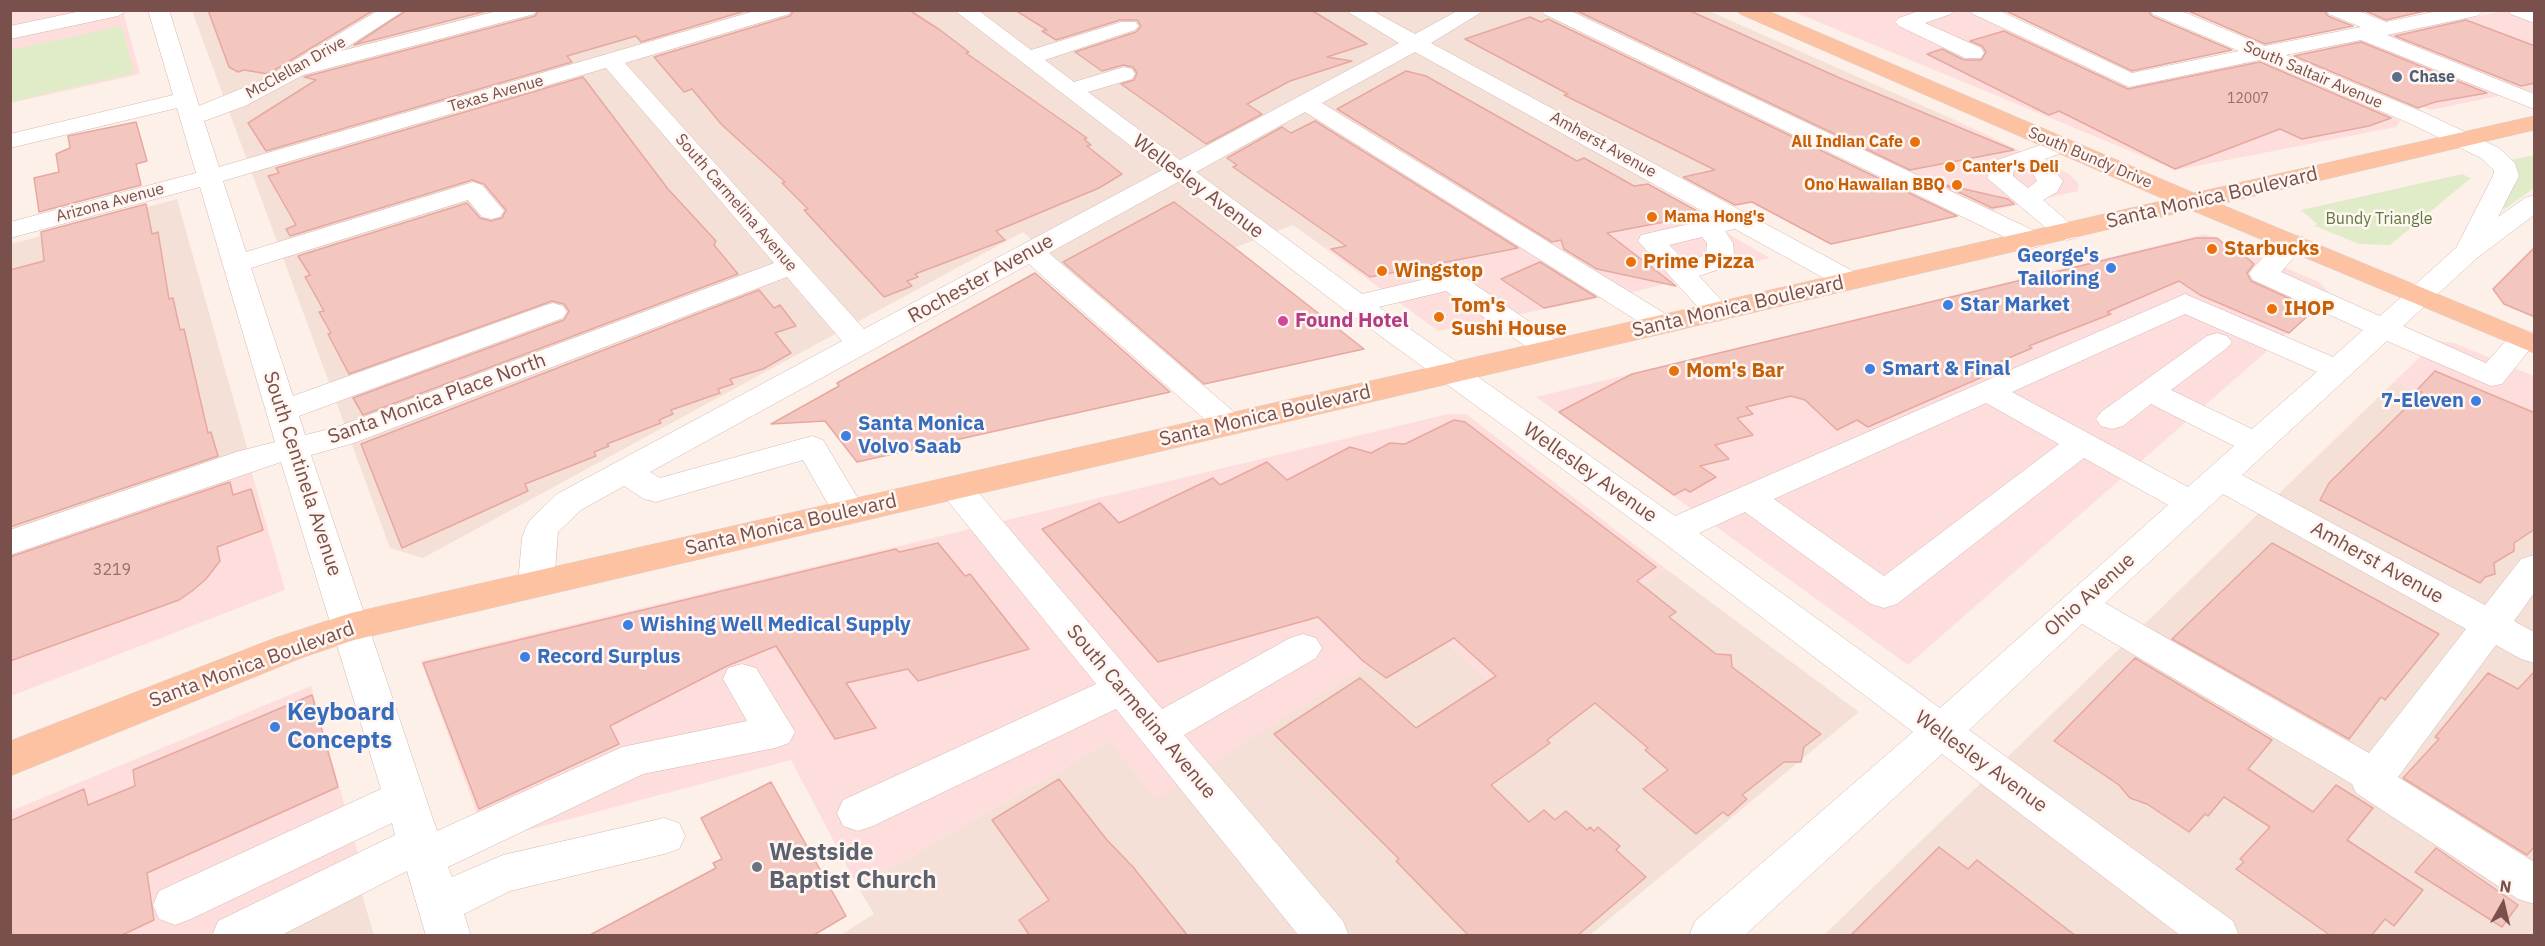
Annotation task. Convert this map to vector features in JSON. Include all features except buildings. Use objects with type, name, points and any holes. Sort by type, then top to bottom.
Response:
[{"type":"main road","name":"South Bundy Drive","points":[[1747,10],[2193,202],[2529,341]]},
{"type":"main road","name":"Santa Monica Boulevard","points":[[10,759],[288,648],[351,627],[2535,123]]},
{"type":"street","points":[[10,33],[118,10]]},
{"type":"street","name":"South Centinela Avenue","points":[[158,10],[293,448],[444,920]]},
{"type":"street","name":"McClellan Drive","points":[[10,141],[237,101],[299,69],[395,10]]},
{"type":"street","points":[[299,69],[527,10]]},
{"type":"street","name":"Texas Avenue","points":[[210,177],[782,10]]},
{"type":"street","name":"Wellesley Avenue","points":[[964,10],[1449,374],[1672,531],[2217,936]]},
{"type":"street","name":"Amherst Avenue","points":[[1355,10],[1850,281]]},
{"type":"street","name":"Rochester Avenue","points":[[536,584],[539,538],[543,527],[569,502],[1475,10]]},
{"type":"street","points":[[1551,10],[2032,240]]},
{"type":"street","points":[[1944,10],[1906,22],[1972,53]]},
{"type":"street","points":[[1980,10],[2129,80],[2476,10]]},
{"type":"street","name":"South Saltair Avenue","points":[[2160,10],[2465,139]]},
{"type":"street","points":[[2336,10],[2385,29]]},
{"type":"street","points":[[2518,10],[2535,16]]},
{"type":"street","points":[[1028,58],[1128,26]]},
{"type":"street","points":[[2363,33],[2535,102]]},
{"type":"street","name":"South Carmelina Avenue","points":[[611,61],[861,344]]},
{"type":"street","points":[[1071,90],[1124,74]]},
{"type":"street","points":[[1306,103],[1662,324]]},
{"type":"street","name":"Ohio Avenue","points":[[2465,139],[2490,153],[2506,168],[2506,176],[2467,252]]},
{"type":"street","points":[[2061,145],[2026,178],[2067,232]]},
{"type":"street","name":"Arizona Avenue","points":[[10,230],[210,177]]},
{"type":"street","points":[[237,264],[473,190],[491,211]]},
{"type":"street","name":"Ohio Avenue","points":[[1711,936],[1940,732],[2467,252],[2535,203]]},
{"type":"street","points":[[1718,312],[1685,265],[1651,241],[1705,232],[1740,220]]},
{"type":"street","points":[[1685,265],[1701,255],[1706,246],[1705,232]]},
{"type":"street","points":[[2293,243],[2263,274],[2491,377],[2529,341]]},
{"type":"street","points":[[1030,251],[1230,425]]},
{"type":"street","name":"Santa Monica Place North","points":[[10,543],[248,460],[343,436],[791,266]]},
{"type":"street","points":[[1355,304],[1451,281],[1551,350]]},
{"type":"street","points":[[1672,531],[2185,303],[2338,370]]},
{"type":"street","points":[[282,411],[553,312]]},
{"type":"street","points":[[2112,419],[2217,342]]},
{"type":"street","points":[[1987,391],[2191,503]]},
{"type":"street","points":[[2149,391],[2256,444]]},
{"type":"street","points":[[1747,497],[1884,595],[2082,443]]},
{"type":"street","points":[[626,472],[656,491],[812,447],[849,512]]},
{"type":"street","name":"Amherst Avenue","points":[[2219,477],[2535,649]]},
{"type":"street","name":"South Carmelina Avenue","points":[[955,488],[1327,936]]},
{"type":"street","points":[[2535,568],[2371,781],[2535,885]]},
{"type":"street","points":[[2079,605],[2375,777]]},
{"type":"street","points":[[1157,731],[1303,648]]},
{"type":"street","points":[[234,936],[421,851],[636,759],[775,732],[742,679]]},
{"type":"street","points":[[858,813],[1121,689]]},
{"type":"street","points":[[175,905],[404,798]]},
{"type":"street","points":[[444,920],[503,874],[664,836]]},
{"type":"shaded area","points":[[10,11],[123,11],[140,74],[11,103]]},
{"type":"shaded area","points":[[192,11],[1709,11],[1957,121],[1325,248],[1293,225],[1100,300],[1023,232],[423,558],[390,548]]},
{"type":"shaded area","points":[[1792,11],[1970,11],[2130,84],[2249,59],[2372,107],[2400,121],[2396,127],[2176,170]]},
{"type":"shaded area","points":[[2504,11],[2534,11],[2534,93],[2526,90],[2431,110],[2292,53]]},
{"type":"shaded area","points":[[1957,121],[2069,174],[2079,184],[2078,191],[1983,213],[1843,144]]},
{"type":"shaded area","points":[[1640,183],[1770,258],[1625,294],[1496,214]]},
{"type":"shaded area","points":[[177,199],[250,458],[11,541],[11,244]]},
{"type":"shaded area","points":[[1482,217],[1609,296],[1438,331],[1325,248]]},
{"type":"shaded area","points":[[2205,234],[2319,282],[2331,295],[1908,665],[1536,397]]},
{"type":"shaded area","points":[[2437,341],[2454,343],[2534,376],[2534,442],[2395,381]]},
{"type":"shaded area","points":[[2395,381],[2534,442],[2534,935],[1823,936]]},
{"type":"shaded area","points":[[1448,414],[1466,414],[1666,569],[1493,685],[1430,627],[1156,799],[1109,742],[858,887],[791,760],[487,841],[421,661]]},
{"type":"shaded area","points":[[250,466],[285,590],[11,696],[10,550]]},
{"type":"shaded area","points":[[1666,569],[1859,712],[1590,935],[839,936],[874,914],[858,887],[1109,742],[1430,627],[1493,685]]},
{"type":"shaded area","points":[[311,686],[361,864],[210,935],[11,936],[11,811]]},
{"type":"shaded area","points":[[360,888],[374,935],[262,936]]},
{"type":"green space","points":[[122,26],[134,73],[11,102],[11,50]]},
{"type":"green space","points":[[2534,155],[2534,188],[2505,209],[2499,207],[2507,191],[2516,183],[2518,171],[2511,160]]},
{"type":"green space","name":"Bundy Triangle","points":[[2462,174],[2471,178],[2390,245],[2359,244],[2315,226],[2317,224],[2301,210]]},
{"type":"place","name":"Chase","points":[[2397,77]]},
{"type":"place","name":"All Indian Cafe","points":[[1915,142]]},
{"type":"place","name":"Canter's Deli","points":[[1950,167]]},
{"type":"place","name":"Ono Hawaiian BBQ","points":[[1957,185]]},
{"type":"place","name":"Mama Hong's","points":[[1652,217]]},
{"type":"place","name":"Starbucks","points":[[2212,249]]},
{"type":"place","name":"Prime Pizza","points":[[1631,262]]},
{"type":"place","name":"George's Tailoring","points":[[2111,268]]},
{"type":"place","name":"Wingstop","points":[[1382,271]]},
{"type":"place","name":"Star Market","points":[[1948,305]]},
{"type":"place","name":"IHOP","points":[[2272,309]]},
{"type":"place","name":"Tom's Sushi House","points":[[1439,317]]},
{"type":"place","name":"Found Hotel","points":[[1283,321]]},
{"type":"place","name":"Smart & Final","points":[[1870,369]]},
{"type":"place","name":"Mom's Bar","points":[[1674,371]]},
{"type":"place","name":"7-Eleven","points":[[2476,401]]},
{"type":"place","name":"Santa Monica Volvo Saab","points":[[846,436]]},
{"type":"place","name":"Wishing Well Medical Supply","points":[[628,625]]},
{"type":"place","name":"Record Surplus","points":[[525,657]]},
{"type":"place","name":"Keyboard Concepts","points":[[275,727]]},
{"type":"place","name":"Westside Baptist Church","points":[[757,867]]}]
